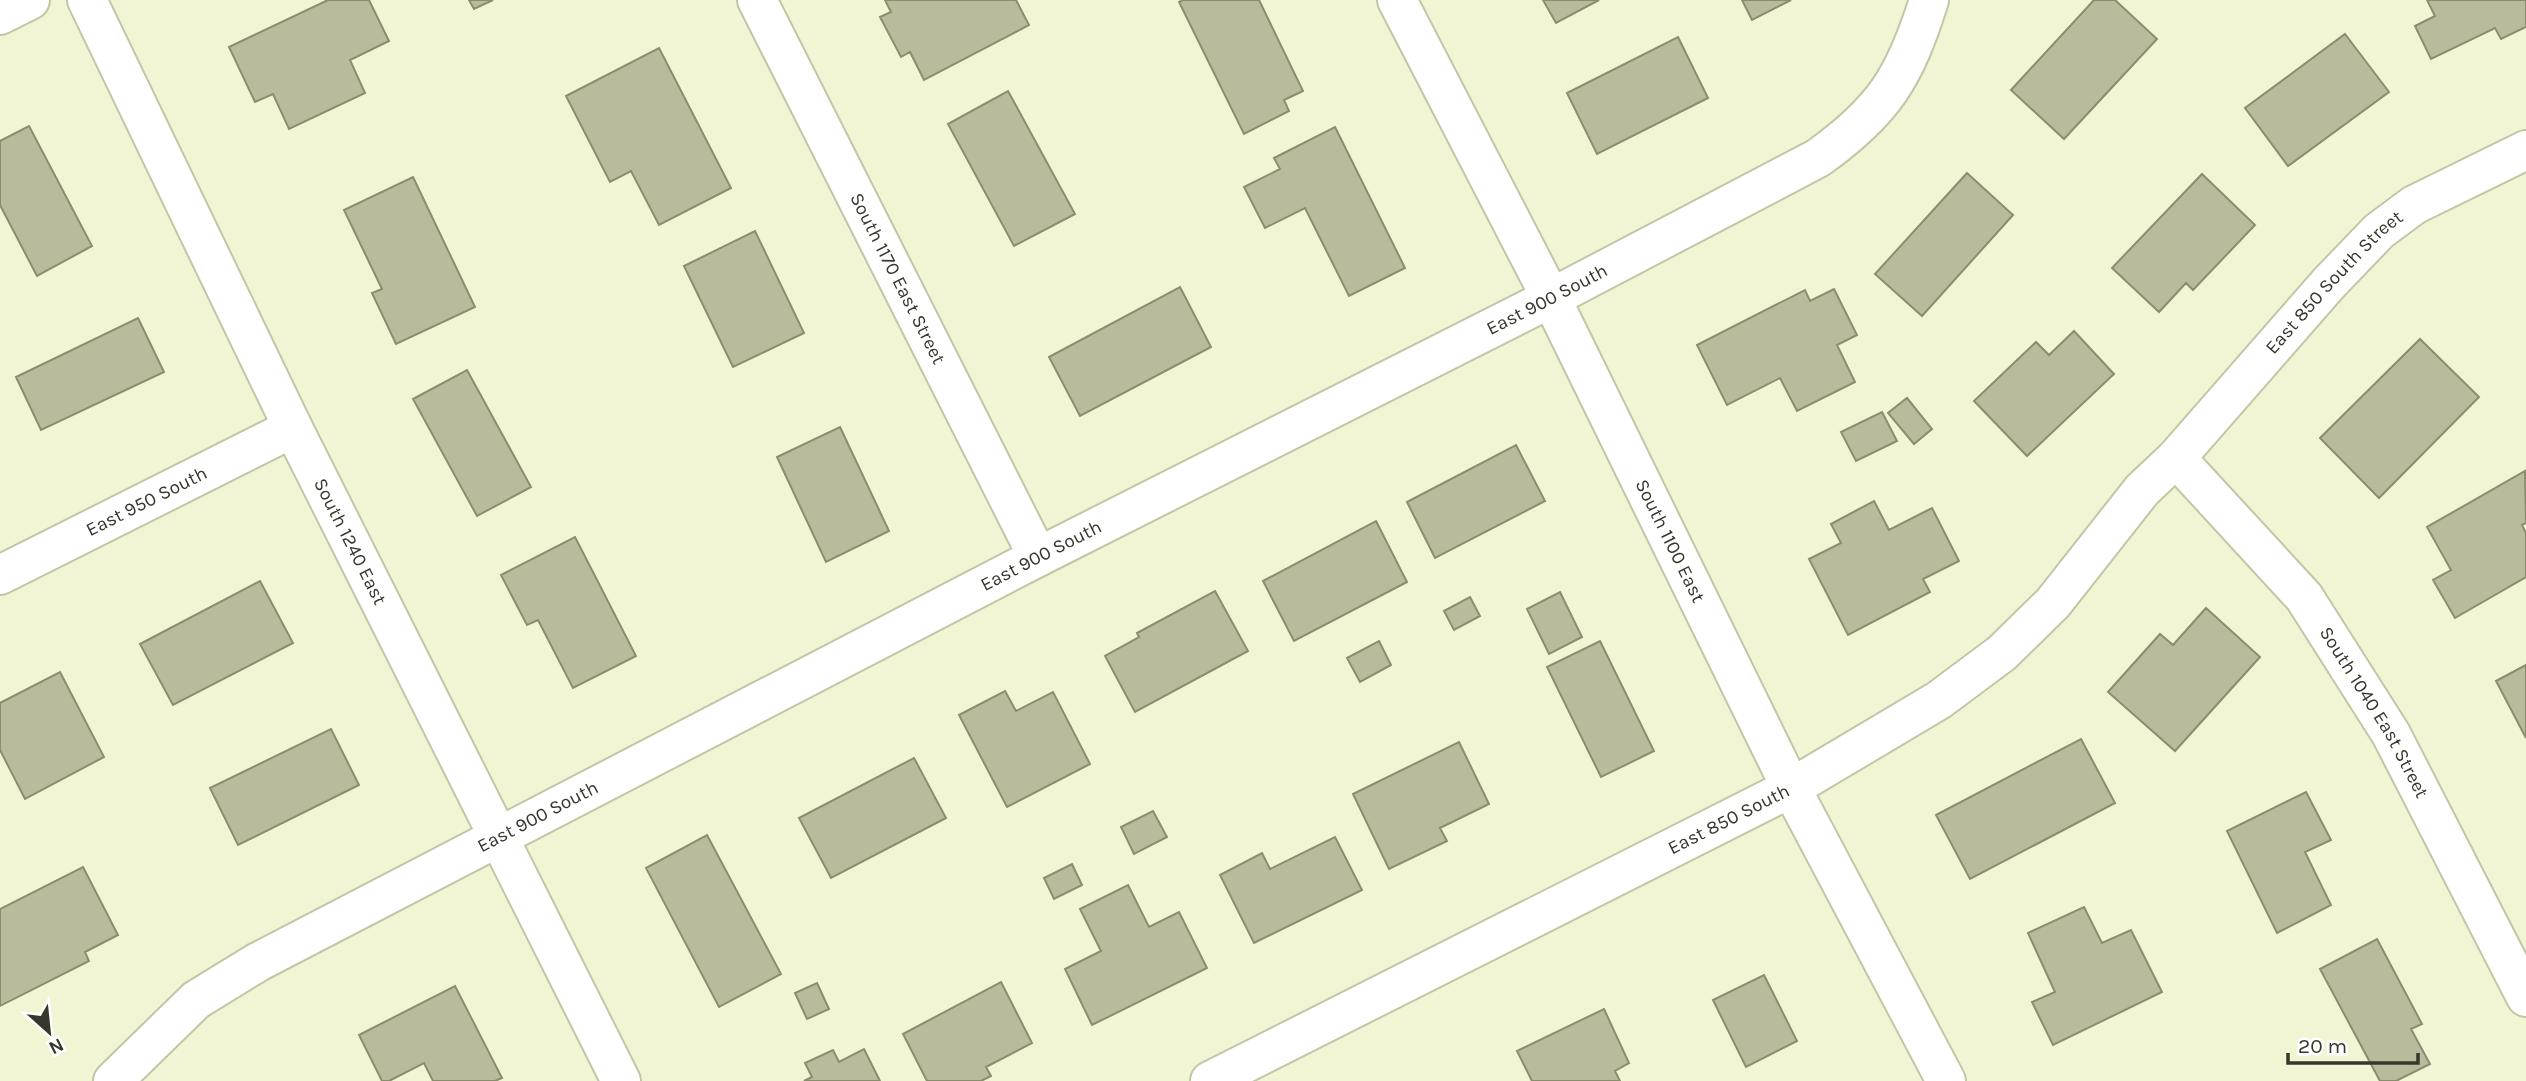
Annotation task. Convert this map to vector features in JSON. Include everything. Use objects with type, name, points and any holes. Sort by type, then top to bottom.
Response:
[{"type":"street","points":[[0,15],[30,0]]},
{"type":"street","name":"South 1240 East","points":[[87,0],[293,429],[621,1081]]},
{"type":"street","name":"South 1170 East Street","points":[[758,0],[1038,557]]},
{"type":"street","name":"South 1100 East","points":[[1396,0],[1551,298],[1791,788],[1945,1081]]},
{"type":"street","name":"East 900 South","points":[[113,1081],[196,1000],[258,962],[1038,557],[1551,298],[1818,158],[1847,138],[1876,111],[1897,82],[1913,50],[1929,0]]},
{"type":"street","name":"East 850 South Street","points":[[2176,458],[2329,283],[2379,231],[2414,205],[2526,150]]},
{"type":"street","name":"East 950 South","points":[[0,575],[293,429]]},
{"type":"street","name":"East 850 South","points":[[1210,1081],[1791,788],[1939,700],[2002,653],[2053,603],[2142,490],[2176,458]]},
{"type":"street","name":"South 1040 East Street","points":[[2176,458],[2304,597],[2391,734],[2526,998]]},
{"type":"building","points":[[328,0],[369,0],[389,41],[350,60],[365,93],[289,129],[273,94],[255,102],[229,47]]},
{"type":"building","points":[[469,0],[493,0],[474,9]]},
{"type":"building","points":[[885,0],[1016,0],[1029,25],[924,80],[910,52],[901,57],[880,17],[891,12]]},
{"type":"building","points":[[1259,0],[1303,91],[1284,100],[1289,111],[1244,134],[1179,2]]},
{"type":"building","points":[[1543,0],[1599,0],[1556,23]]},
{"type":"building","points":[[1742,0],[1791,0],[1752,20]]},
{"type":"building","points":[[2094,0],[2115,0],[2157,39],[2064,139],[2011,90]]},
{"type":"building","points":[[2427,0],[2526,0],[2526,27],[2501,39],[2495,28],[2431,59],[2415,26],[2435,16]]},
{"type":"building","points":[[2345,34],[2389,92],[2288,166],[2245,108]]},
{"type":"building","points":[[1678,37],[1708,98],[1597,154],[1567,93]]},
{"type":"building","points":[[659,48],[731,188],[659,225],[631,171],[610,182],[566,96]]},
{"type":"building","points":[[1008,91],[1075,214],[1014,246],[948,124]]},
{"type":"building","points":[[29,126],[92,246],[37,276],[0,205],[0,141]]},
{"type":"building","points":[[1335,127],[1405,268],[1349,296],[1305,208],[1265,228],[1244,187],[1280,169],[1274,158]]},
{"type":"building","points":[[1967,173],[2013,215],[1922,316],[1875,274]]},
{"type":"building","points":[[2202,174],[2255,225],[2193,290],[2186,283],[2159,312],[2112,268]]},
{"type":"building","points":[[413,177],[475,307],[396,344],[372,293],[382,289],[344,210]]},
{"type":"building","points":[[755,231],[804,333],[733,367],[684,266]]},
{"type":"building","points":[[1180,287],[1211,347],[1080,416],[1049,357]]},
{"type":"building","points":[[1834,289],[1857,335],[1837,345],[1855,382],[1797,411],[1780,378],[1727,405],[1697,345],[1805,290],[1810,301]]},
{"type":"building","points":[[138,318],[164,372],[41,430],[16,377]]},
{"type":"building","points":[[2074,331],[2114,374],[2027,456],[1974,401],[2036,342],[2049,355]]},
{"type":"building","points":[[2420,339],[2479,397],[2379,498],[2320,438]]},
{"type":"building","points":[[467,370],[531,487],[477,516],[413,399]]},
{"type":"building","points":[[1907,398],[1932,429],[1914,444],[1888,413]]},
{"type":"building","points":[[1882,412],[1897,441],[1856,461],[1841,432]]},
{"type":"building","points":[[840,427],[889,531],[826,562],[777,457]]},
{"type":"building","points":[[1516,445],[1545,501],[1435,558],[1407,502]]},
{"type":"building","points":[[2525,471],[2526,523],[2522,525],[2526,533],[2526,577],[2455,618],[2433,580],[2451,570],[2427,527]]},
{"type":"building","points":[[1874,501],[1889,530],[1932,508],[1959,561],[1923,579],[1930,592],[1848,635],[1809,559],[1841,543],[1831,524]]},
{"type":"building","points":[[1376,521],[1407,582],[1294,641],[1263,581]]},
{"type":"building","points":[[575,537],[636,656],[573,688],[538,620],[527,625],[501,575]]},
{"type":"building","points":[[260,581],[293,643],[173,705],[140,644]]},
{"type":"building","points":[[1215,591],[1248,651],[1135,712],[1105,656],[1139,637],[1137,633]]},
{"type":"building","points":[[1560,592],[1582,637],[1549,654],[1527,609]]},
{"type":"building","points":[[1470,597],[1480,616],[1454,630],[1444,611]]},
{"type":"building","points":[[2206,608],[2260,657],[2175,751],[2108,692],[2160,634],[2173,645]]},
{"type":"building","points":[[1379,641],[1391,665],[1360,682],[1347,658]]},
{"type":"building","points":[[1600,641],[1654,751],[1601,777],[1547,667]]},
{"type":"building","points":[[2526,665],[2526,738],[2496,681]]},
{"type":"building","points":[[60,672],[104,757],[25,799],[0,750],[0,703]]},
{"type":"building","points":[[1005,691],[1016,711],[1053,692],[1090,764],[1007,807],[959,715]]},
{"type":"building","points":[[331,729],[359,785],[238,845],[210,788]]},
{"type":"building","points":[[2081,739],[2115,803],[1970,879],[1936,815]]},
{"type":"building","points":[[1459,742],[1489,804],[1440,828],[1447,841],[1389,869],[1353,794]]},
{"type":"building","points":[[914,758],[946,818],[831,878],[799,818]]},
{"type":"building","points":[[2306,792],[2331,840],[2305,852],[2331,905],[2277,933],[2227,831]]},
{"type":"building","points":[[1153,811],[1167,837],[1134,854],[1121,827]]},
{"type":"building","points":[[707,835],[781,974],[719,1007],[646,868]]},
{"type":"building","points":[[1335,837],[1362,890],[1254,943],[1220,875],[1262,853],[1270,869]]},
{"type":"building","points":[[1072,864],[1082,885],[1054,899],[1044,878]]},
{"type":"building","points":[[83,867],[118,935],[85,952],[89,961],[0,1006],[0,909]]},
{"type":"building","points":[[1128,885],[1149,927],[1179,912],[1207,968],[1092,1025],[1065,969],[1101,951],[1080,909]]},
{"type":"building","points":[[2084,907],[2102,943],[2131,930],[2162,992],[2053,1045],[2032,1002],[2055,992],[2028,933]]},
{"type":"building","points":[[2377,939],[2422,1024],[2411,1029],[2430,1064],[2396,1081],[2380,1081],[2320,969]]},
{"type":"building","points":[[1764,975],[1797,1041],[1746,1067],[1713,1000]]},
{"type":"building","points":[[1001,982],[1032,1043],[986,1067],[991,1076],[981,1081],[927,1081],[903,1034]]},
{"type":"building","points":[[817,983],[829,1009],[807,1019],[795,993]]},
{"type":"building","points":[[455,986],[502,1078],[495,1081],[433,1081],[424,1063],[389,1081],[382,1081],[359,1035]]},
{"type":"building","points":[[1604,1009],[1629,1063],[1615,1071],[1620,1081],[1532,1081],[1517,1051]]},
{"type":"building","points":[[864,1049],[880,1081],[804,1081],[812,1077],[805,1063],[833,1050],[839,1062]]}]
